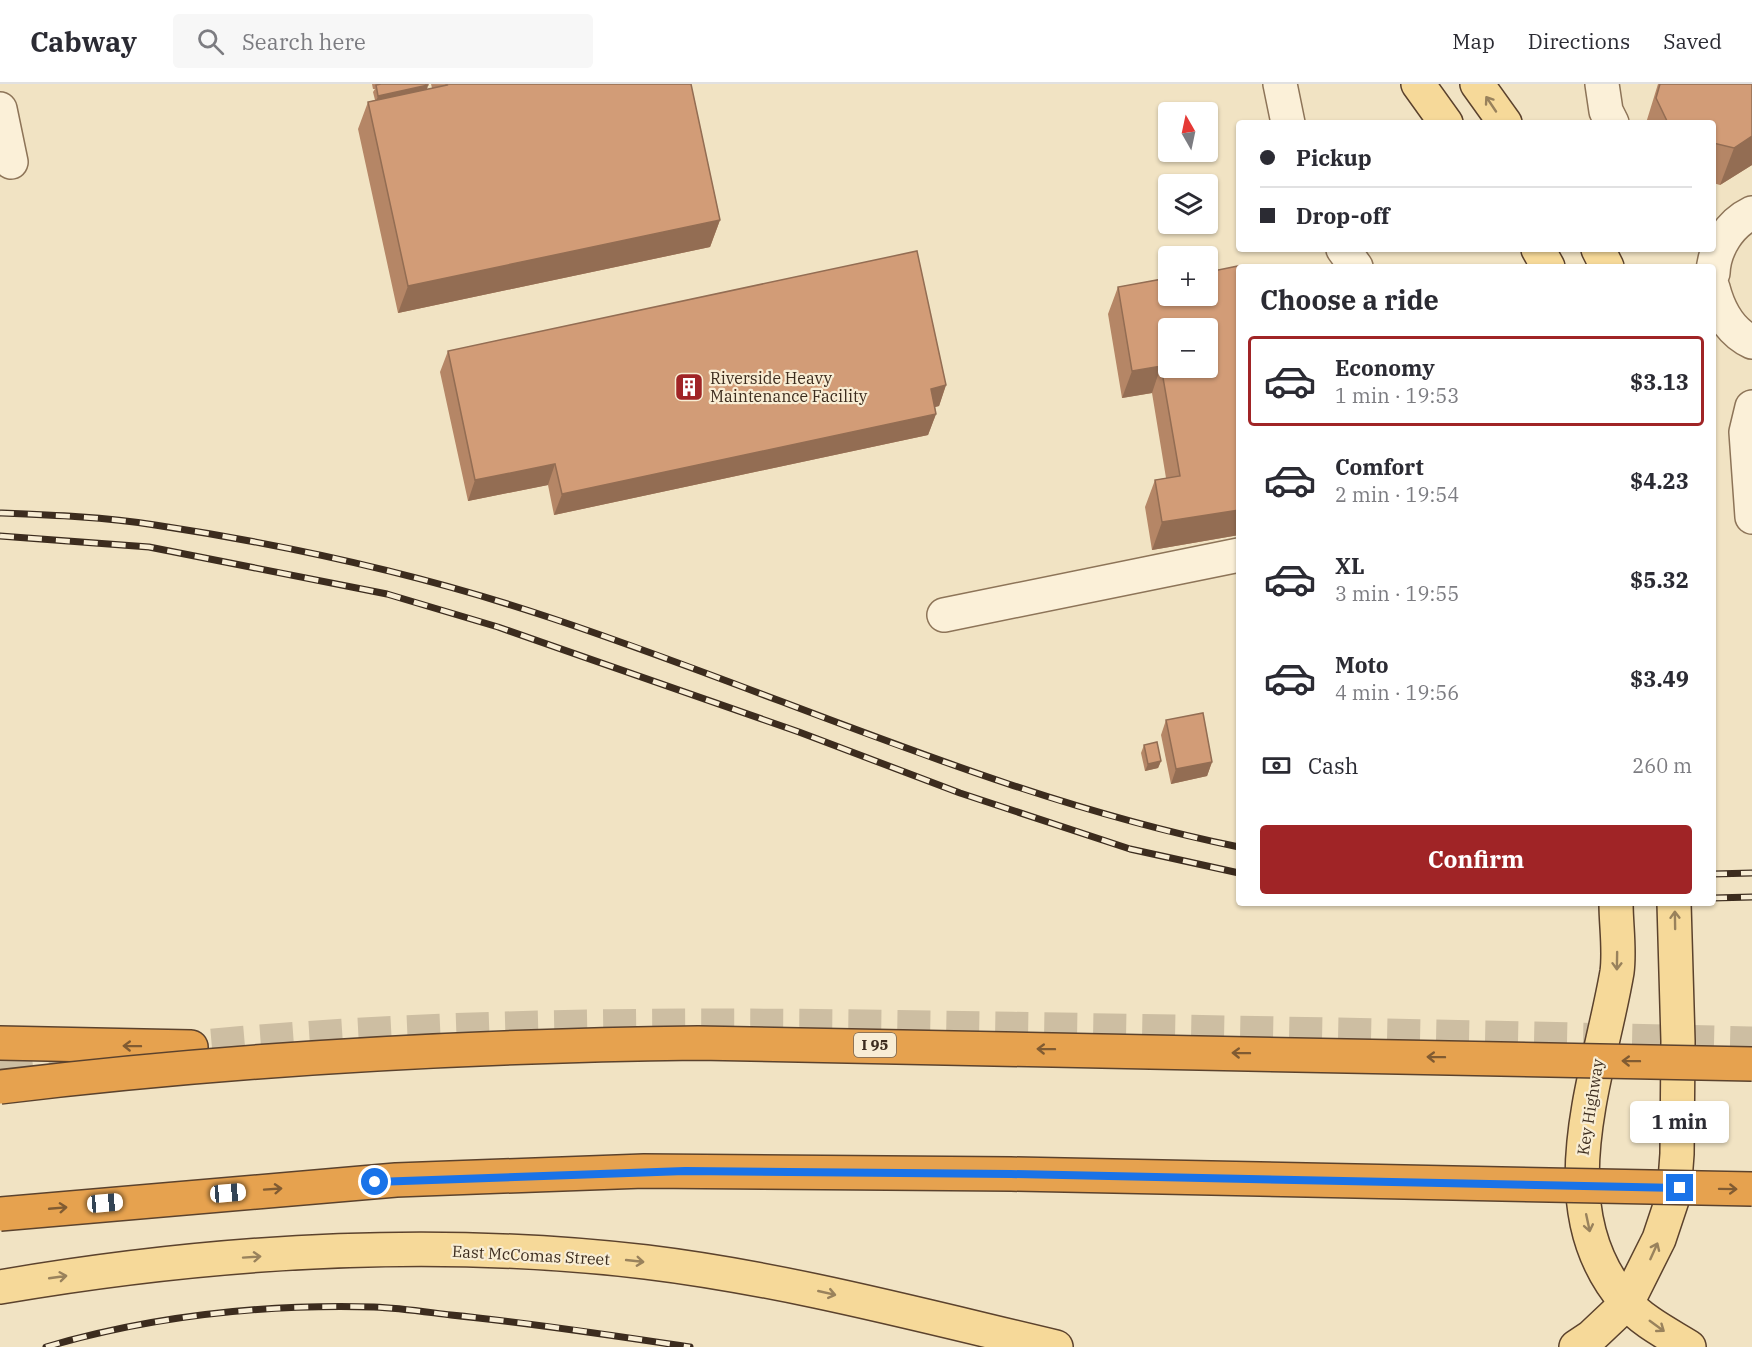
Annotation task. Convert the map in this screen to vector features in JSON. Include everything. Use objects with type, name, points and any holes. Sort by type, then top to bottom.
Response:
[{"type":"highway","name":"I 95","points":[[0,1087],[194,1066],[324,1056],[573,1044],[698,1042],[1752,1064]]},
{"type":"highway","points":[[0,1043],[191,1047]]},
{"type":"highway","points":[[0,1214],[384,1181],[644,1171],[1011,1174],[1752,1189]]},
{"type":"main road","points":[[1418,84],[1444,120]]},
{"type":"main road","points":[[1477,84],[1503,120]]},
{"type":"main road","name":"Key Highway","points":[[1616,906],[1617,969],[1599,1052],[1582,1152],[1581,1178],[1589,1229],[1598,1256],[1627,1303],[1689,1347]]},
{"type":"main road","points":[[1576,1347],[1591,1337],[1627,1303],[1659,1239],[1674,1194],[1677,1175],[1678,1041],[1674,906]]},
{"type":"main road","name":"East McComas Street","points":[[0,1287],[65,1276],[221,1259],[382,1251],[521,1252],[647,1262],[728,1274],[806,1288],[1056,1347]]},
{"type":"street","points":[[1280,84],[1287,120]]},
{"type":"street","points":[[1602,84],[1606,111],[1610,120]]},
{"type":"street","points":[[0,109],[11,162]]},
{"type":"street","points":[[1716,253],[1731,228],[1752,213]]},
{"type":"street","points":[[1716,299],[1729,325],[1752,342]]},
{"type":"street","points":[[1752,407],[1746,432],[1752,517]]},
{"type":"street","points":[[944,615],[1236,556]]},
{"type":"building","points":[[446,84],[691,84],[720,220],[408,286],[368,102]]},
{"type":"building","points":[[1660,84],[1752,84],[1752,136],[1734,148],[1716,144],[1716,120],[1667,120],[1656,98]]},
{"type":"building","points":[[376,85],[428,85],[378,96]]},
{"type":"building","name":"Riverside Heavy Maintenance Facility","points":[[917,251],[946,385],[931,389],[936,414],[562,494],[555,464],[475,480],[448,351]]},
{"type":"building","points":[[1236,266],[1236,510],[1162,522],[1155,480],[1180,476],[1163,378],[1218,378],[1218,318],[1158,318],[1158,367],[1132,371],[1118,287],[1158,280],[1158,306],[1218,306],[1218,270]]},
{"type":"building","points":[[1203,713],[1212,762],[1176,769],[1166,720]]},
{"type":"building","points":[[1157,742],[1161,761],[1148,764],[1144,745]]},
{"type":"tunnel","points":[[163,1050],[370,1034],[474,1029],[682,1025],[889,1026],[1752,1043]]},
{"type":"tunnel","points":[[0,1068],[105,1056]]},
{"type":"railway","points":[[0,513],[116,520],[155,525],[254,542],[401,574],[545,616],[976,773],[1150,826],[1236,846]]},
{"type":"railway","points":[[0,536],[149,547],[387,594],[498,627],[799,732],[960,793],[1130,849],[1236,872]]},
{"type":"railway","points":[[1716,874],[1752,873]]},
{"type":"railway","points":[[1716,898],[1752,897]]},
{"type":"railway","points":[[46,1347],[126,1327],[208,1314],[333,1307],[413,1310],[541,1325],[690,1347]]},
{"type":"place","name":"Riverside Heavy Maintenance Facility","points":[[689,387]]},
{"type":"route","points":[[375,1182],[518,1175],[685,1171],[1011,1174],[1680,1188]]}]
